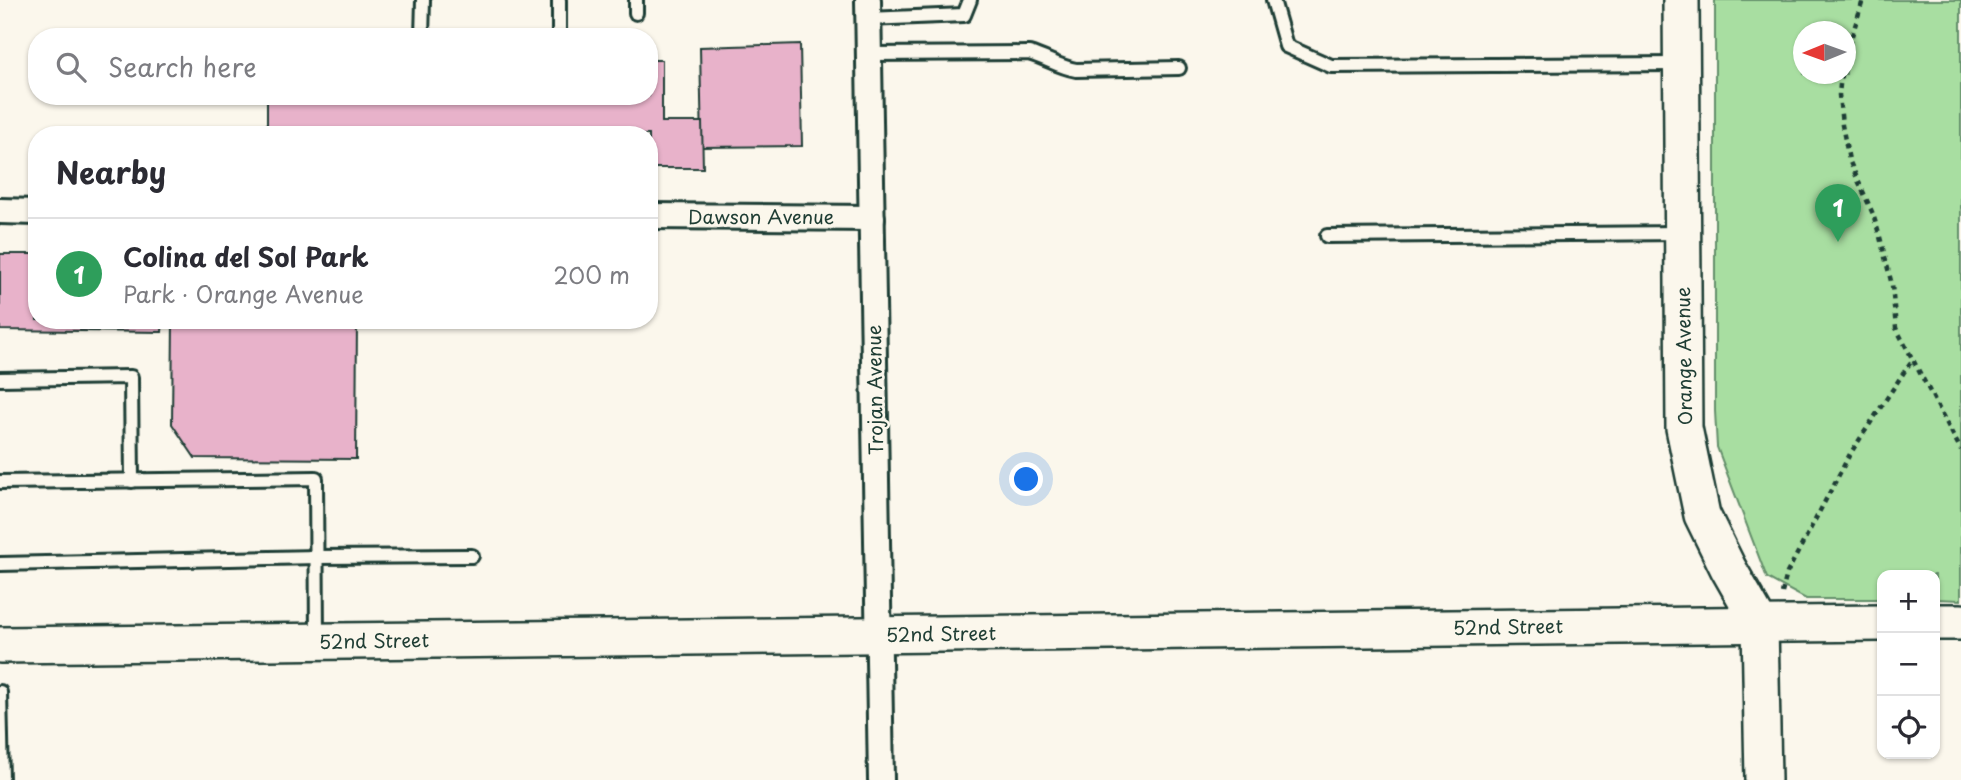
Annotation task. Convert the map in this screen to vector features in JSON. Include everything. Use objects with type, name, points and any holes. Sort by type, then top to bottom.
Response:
[{"type":"street","name":"Orange Avenue","points":[[1681,0],[1684,428],[1702,515],[1760,624],[1763,780]]},
{"type":"street","name":"Trojan Avenue","points":[[868,9],[881,780]]},
{"type":"street","points":[[0,211],[28,212]]},
{"type":"street","name":"Dawson Avenue","points":[[658,216],[872,218]]},
{"type":"street","points":[[1940,622],[1961,622]]},
{"type":"street","name":"52nd Street","points":[[0,645],[1877,623]]},
{"type":"lane","points":[[422,28],[423,0]]},
{"type":"lane","points":[[559,0],[559,28]]},
{"type":"lane","points":[[868,9],[964,15],[970,0]]},
{"type":"lane","points":[[1273,0],[1286,47],[1331,66],[1681,64]]},
{"type":"lane","points":[[869,54],[1029,53],[1076,70],[1180,68]]},
{"type":"lane","points":[[1327,236],[1682,233]]},
{"type":"lane","points":[[0,379],[131,377],[132,481]]},
{"type":"lane","points":[[0,482],[316,478],[317,642]]},
{"type":"lane","points":[[0,565],[472,556]]},
{"type":"lane","points":[[0,692],[2,780]]},
{"type":"path","points":[[1856,23],[1863,0]]},
{"type":"path","points":[[1841,84],[1840,105],[1849,160],[1873,214],[1892,285],[1896,328],[1961,450]]},
{"type":"path","points":[[1782,594],[1787,573],[1850,454],[1912,360]]},
{"type":"green space","points":[[1715,0],[1961,0],[1961,600],[1940,599],[1940,570],[1877,570],[1877,599],[1806,599],[1767,578],[1717,447]]},
{"type":"building","points":[[800,44],[802,146],[702,147],[700,47]]},
{"type":"building","points":[[658,60],[662,60],[662,122],[702,122],[703,168],[658,168],[658,126],[267,126],[267,105],[658,105]]},
{"type":"building","points":[[0,254],[28,254],[28,329],[162,329],[162,332],[0,330]]},
{"type":"building","points":[[173,329],[357,329],[356,459],[195,458],[172,424]]},
{"type":"place","name":"Colina del Sol Park","points":[[1838,242]]}]
